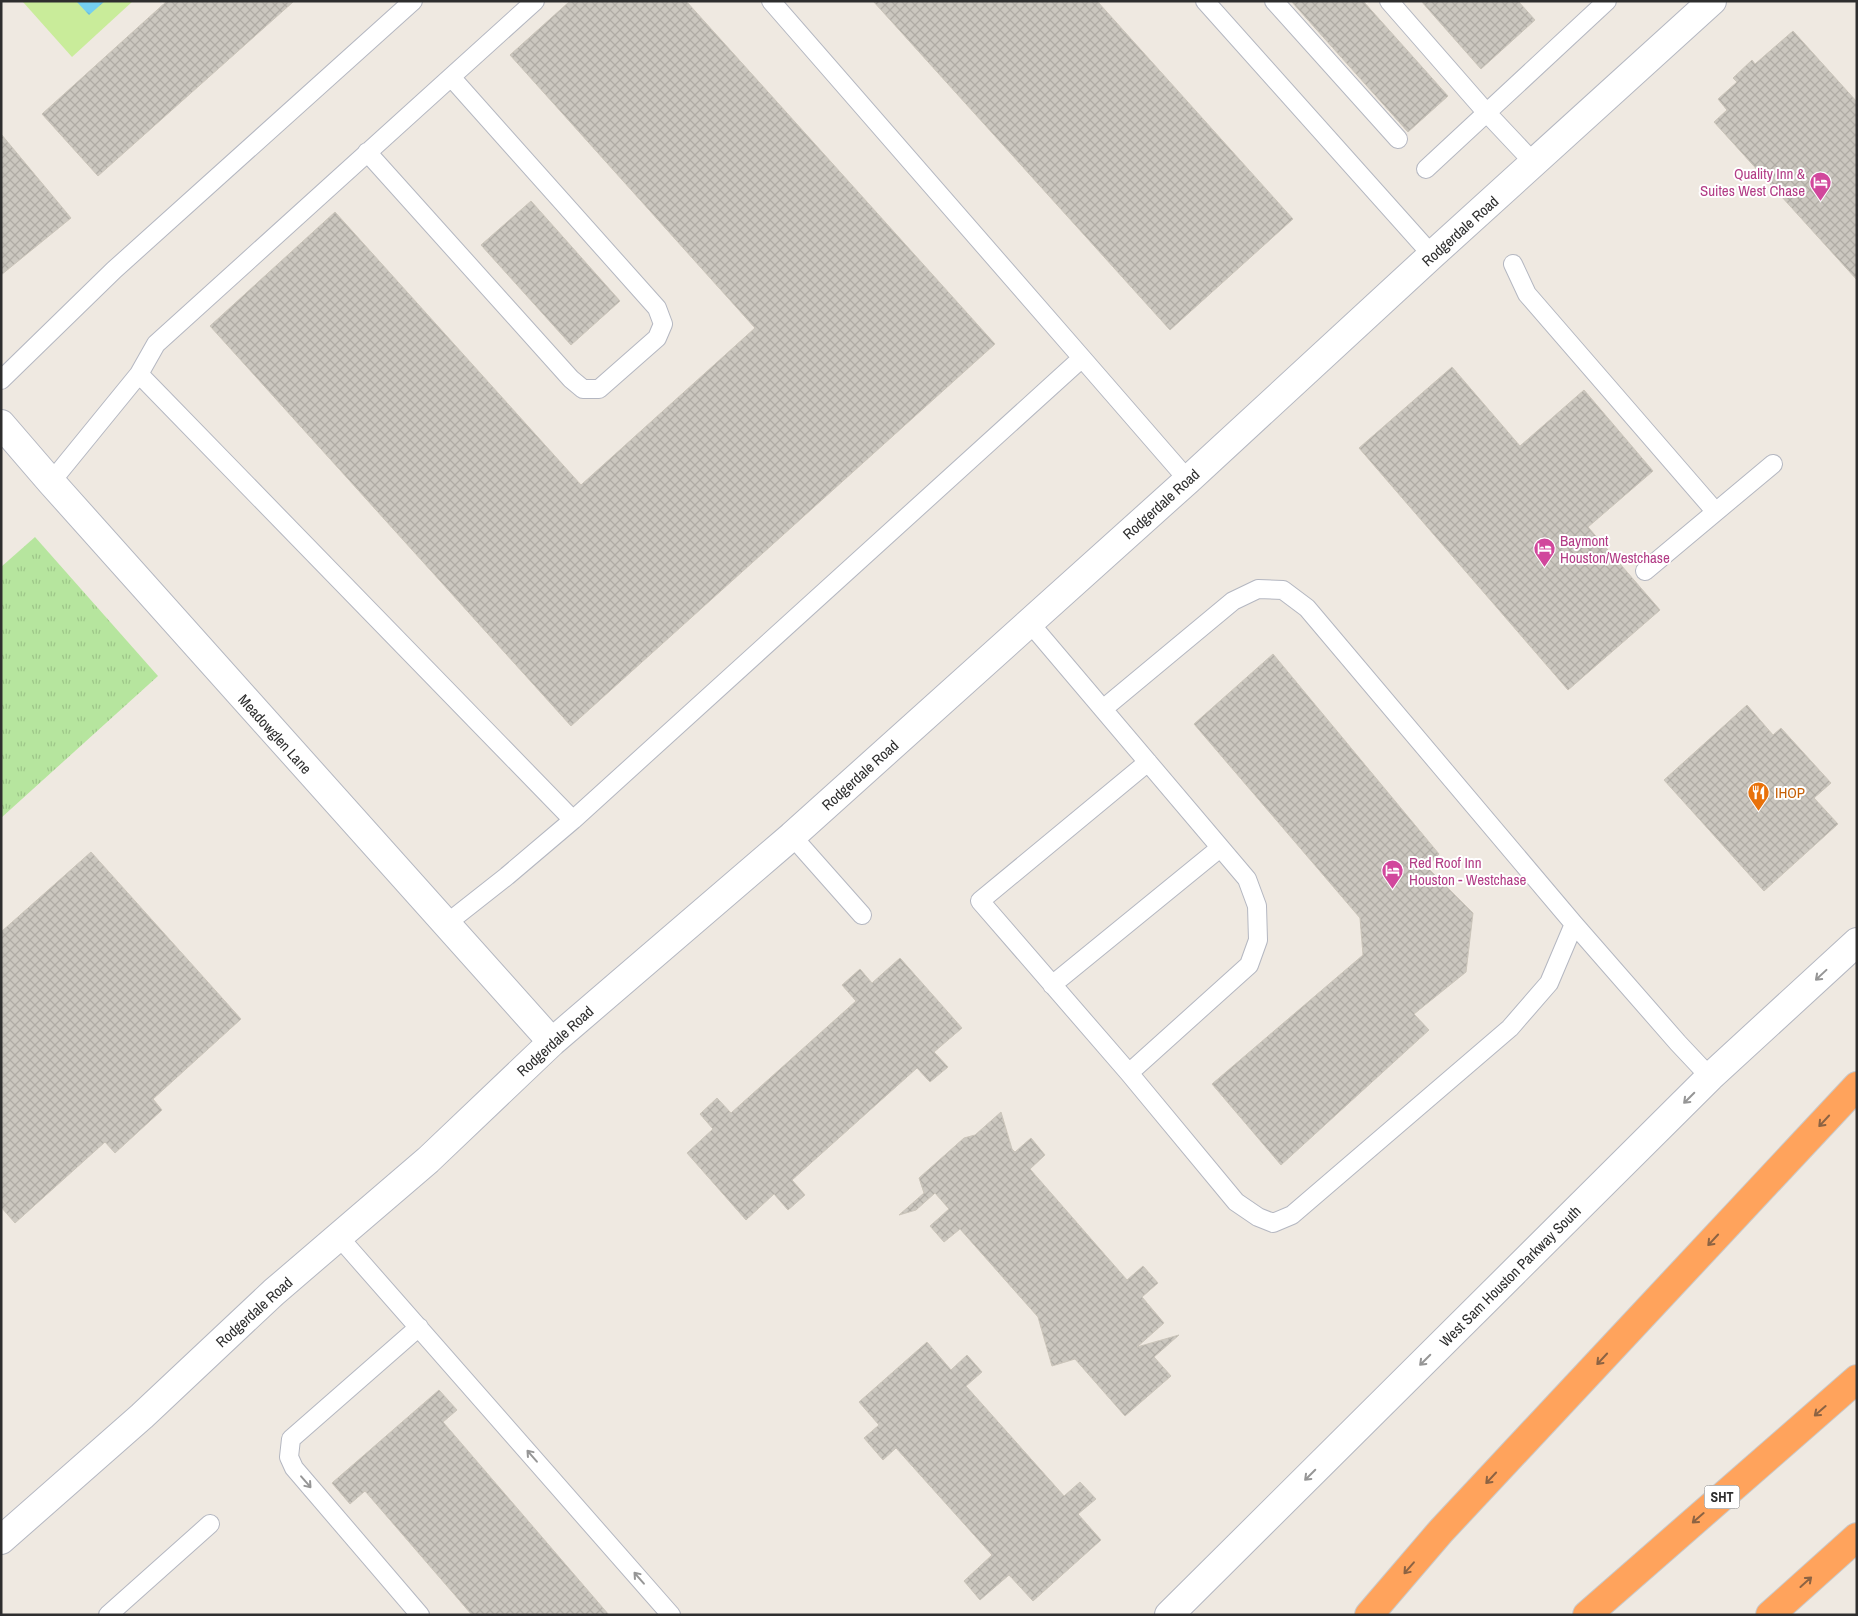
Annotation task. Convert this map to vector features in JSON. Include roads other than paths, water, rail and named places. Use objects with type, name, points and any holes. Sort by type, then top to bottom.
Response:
[{"type":"highway","points":[[1369,1615],[1441,1531],[1857,1086]]},
{"type":"highway","name":"SHT","points":[[1587,1615],[1857,1379]]},
{"type":"highway","points":[[1770,1615],[1857,1537]]},
{"type":"street","name":"Rodgerdale Road","points":[[1,1540],[142,1416],[274,1292],[428,1160],[552,1042],[792,836],[1188,480],[1712,1]]},
{"type":"street","name":"Meadowglen Lane","points":[[1,424],[552,1042]]},
{"type":"street","name":"West Sam Houston Parkway South","points":[[1168,1615],[1710,1077],[1857,942]]},
{"type":"lane","points":[[1,380],[114,270],[412,1]]},
{"type":"lane","points":[[51,482],[139,374],[156,344],[535,1]]},
{"type":"lane","points":[[771,1],[1188,480]]},
{"type":"lane","points":[[1205,1],[1432,255]]},
{"type":"lane","points":[[1274,1],[1398,139]]},
{"type":"lane","points":[[1389,1],[1486,112],[1534,163]]},
{"type":"lane","points":[[1426,169],[1607,1]]},
{"type":"lane","points":[[367,152],[583,390],[599,389],[657,338],[663,324],[657,308],[451,77]]},
{"type":"lane","points":[[1513,264],[1527,294],[1715,511]]},
{"type":"lane","points":[[446,924],[507,876],[573,820],[1082,358]]},
{"type":"lane","points":[[139,374],[573,820]]},
{"type":"lane","points":[[1645,571],[1773,464]]},
{"type":"lane","points":[[1103,708],[1233,601],[1258,589],[1283,590],[1307,608],[1574,924],[1678,1044],[1710,1077]]},
{"type":"lane","points":[[1029,622],[1246,879],[1257,906],[1258,940],[1249,965],[1129,1073]]},
{"type":"lane","points":[[1148,762],[980,902],[1129,1073],[1236,1202],[1258,1217],[1273,1223],[1292,1215],[1510,1028],[1549,982],[1574,924]]},
{"type":"lane","points":[[792,836],[862,915]]},
{"type":"lane","points":[[1052,985],[1220,848]]},
{"type":"lane","points":[[338,1237],[419,1326],[671,1615]]},
{"type":"lane","points":[[419,1326],[292,1439],[289,1457],[294,1468],[420,1615]]},
{"type":"lane","points":[[108,1615],[210,1524]]},
{"type":"water","points":[[76,1],[105,1],[89,15]]},
{"type":"place","name":"Quality Inn & Suites West Chase","points":[[1821,201]]},
{"type":"place","name":"Baymont Houston/Westchase","points":[[1544,568]]},
{"type":"place","name":"IHOP","points":[[1759,811]]},
{"type":"place","name":"Red Roof Inn Houston - Westchase","points":[[1393,890]]}]
